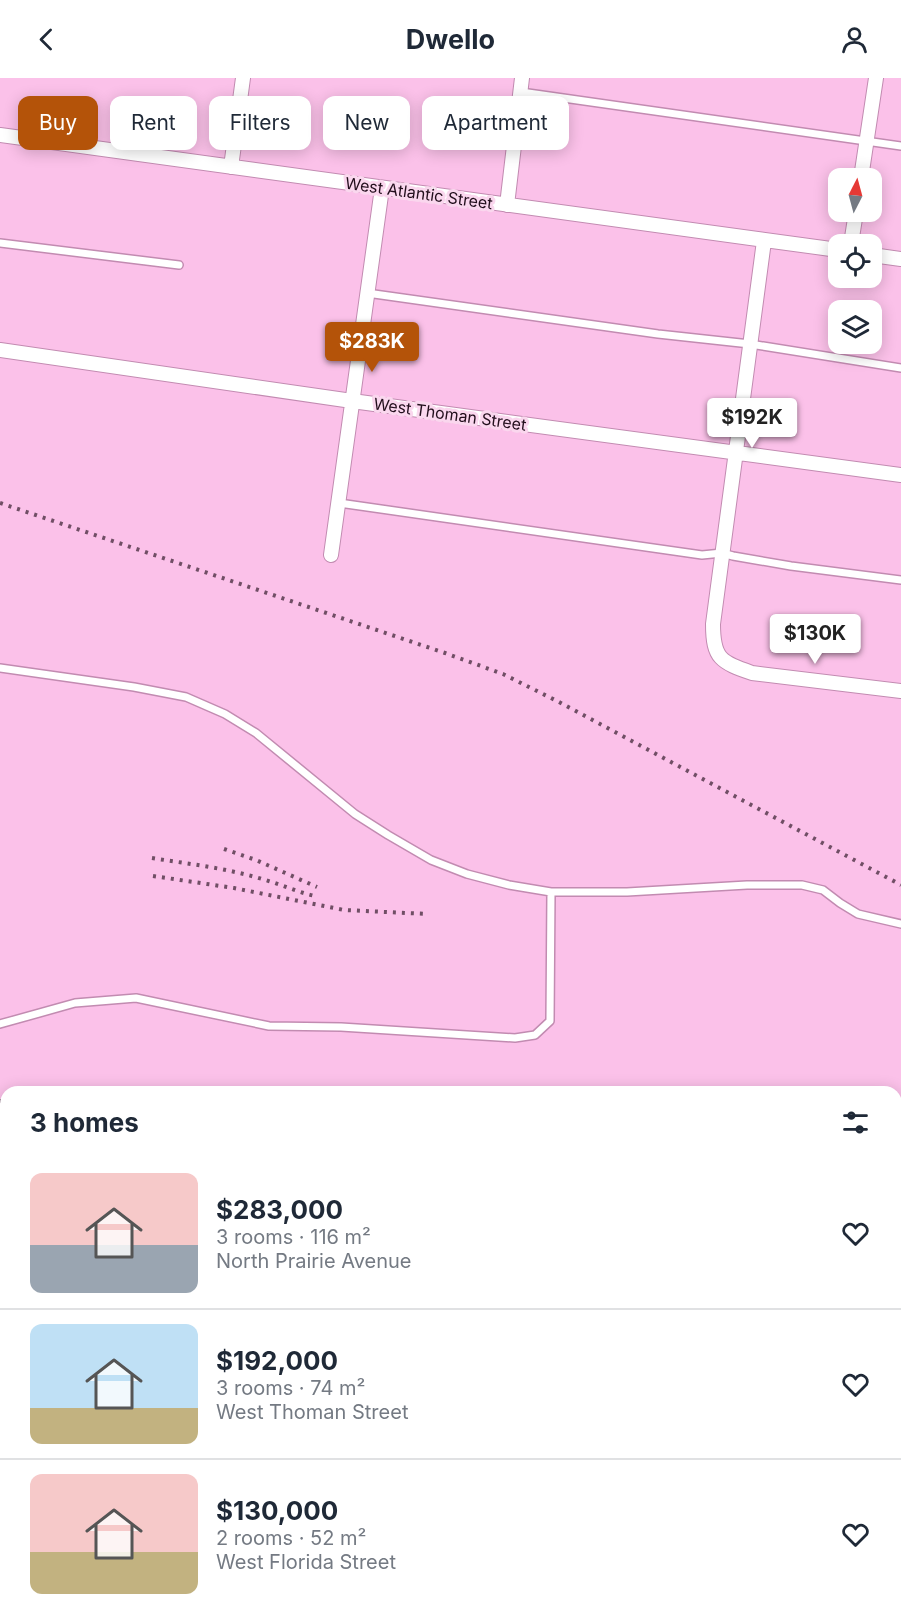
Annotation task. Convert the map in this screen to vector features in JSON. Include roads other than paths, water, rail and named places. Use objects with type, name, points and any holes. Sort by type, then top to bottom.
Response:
[{"type":"street","points":[[231,167],[243,78]]},
{"type":"street","points":[[507,205],[522,78]]},
{"type":"street","points":[[863,168],[876,78]]},
{"type":"street","name":"West Atlantic Street","points":[[0,135],[828,249]]},
{"type":"street","points":[[331,555],[382,188]]},
{"type":"street","points":[[764,241],[712,624],[713,643],[721,660],[752,673],[901,691]]},
{"type":"street","points":[[882,256],[901,259]]},
{"type":"street","name":"West Thoman Street","points":[[0,350],[352,401],[901,475]]},
{"type":"lane","points":[[520,92],[901,146]]},
{"type":"lane","points":[[0,243],[179,265]]},
{"type":"lane","points":[[367,293],[658,334],[750,344],[901,368]]},
{"type":"lane","points":[[339,503],[702,555],[722,553],[791,566],[901,580]]},
{"type":"lane","points":[[0,668],[134,687],[186,697],[225,714],[256,733],[354,814],[431,860],[466,874],[509,885],[551,892],[627,892],[747,885],[802,885],[823,890],[858,914],[901,924]]},
{"type":"lane","points":[[0,1024],[75,1003],[136,998],[269,1026],[341,1027],[515,1038],[536,1035],[549,1021],[551,892]]},
{"type":"railway","points":[[0,503],[503,674],[901,885]]},
{"type":"railway","points":[[224,849],[256,860],[317,887]]},
{"type":"railway","points":[[152,858],[235,872],[315,896]]},
{"type":"railway","points":[[153,876],[234,888],[344,910],[428,914]]}]
